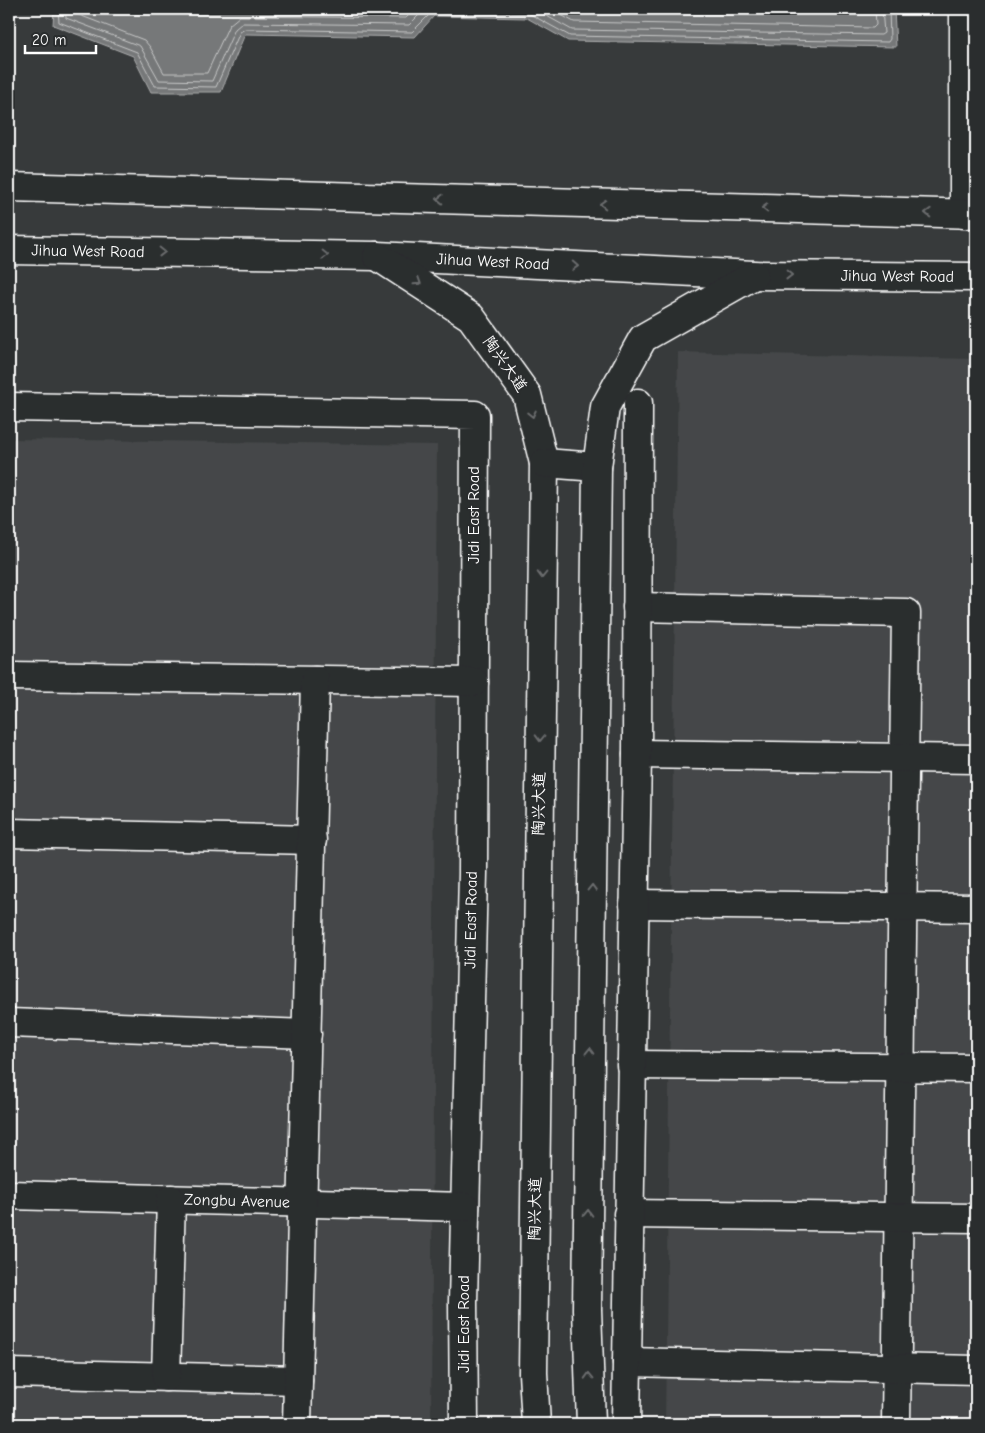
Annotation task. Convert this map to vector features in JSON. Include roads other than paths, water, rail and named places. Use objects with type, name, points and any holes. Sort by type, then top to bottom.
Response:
[{"type":"main road","points":[[9,187],[970,214],[964,9]]},
{"type":"main road","name":"Jihua West Road","points":[[9,250],[376,256],[754,274],[976,276]]},
{"type":"main road","name":"陶兴大道","points":[[376,256],[472,317],[528,395],[544,463],[533,1373],[536,1424]]},
{"type":"main road","points":[[591,1424],[587,1309],[597,467],[605,407],[643,338],[754,274]]},
{"type":"main road","points":[[626,1424],[637,754],[638,403]]},
{"type":"main road","name":"Jidi East Road","points":[[9,406],[475,415],[472,882],[465,1207],[464,1424]]},
{"type":"main road","points":[[544,463],[597,467]]},
{"type":"main road","points":[[637,607],[906,613],[896,1424]]},
{"type":"main road","points":[[9,676],[474,682]]},
{"type":"main road","points":[[297,1424],[315,680]]},
{"type":"main road","points":[[637,754],[976,759]]},
{"type":"main road","points":[[9,833],[312,840]]},
{"type":"main road","points":[[634,904],[976,908]]},
{"type":"main road","points":[[9,1023],[307,1034]]},
{"type":"main road","points":[[631,1065],[976,1068]]},
{"type":"main road","name":"Zongbu Avenue","points":[[9,1195],[465,1207]]},
{"type":"main road","points":[[166,1376],[171,1199]]},
{"type":"main road","points":[[628,1214],[976,1218]]},
{"type":"main road","points":[[627,1362],[976,1370]]},
{"type":"main road","points":[[9,1373],[298,1380]]},
{"type":"water","points":[[54,9],[894,9],[896,47],[568,41],[527,18],[434,16],[415,37],[245,34],[221,92],[151,92],[133,56],[53,25]]}]
